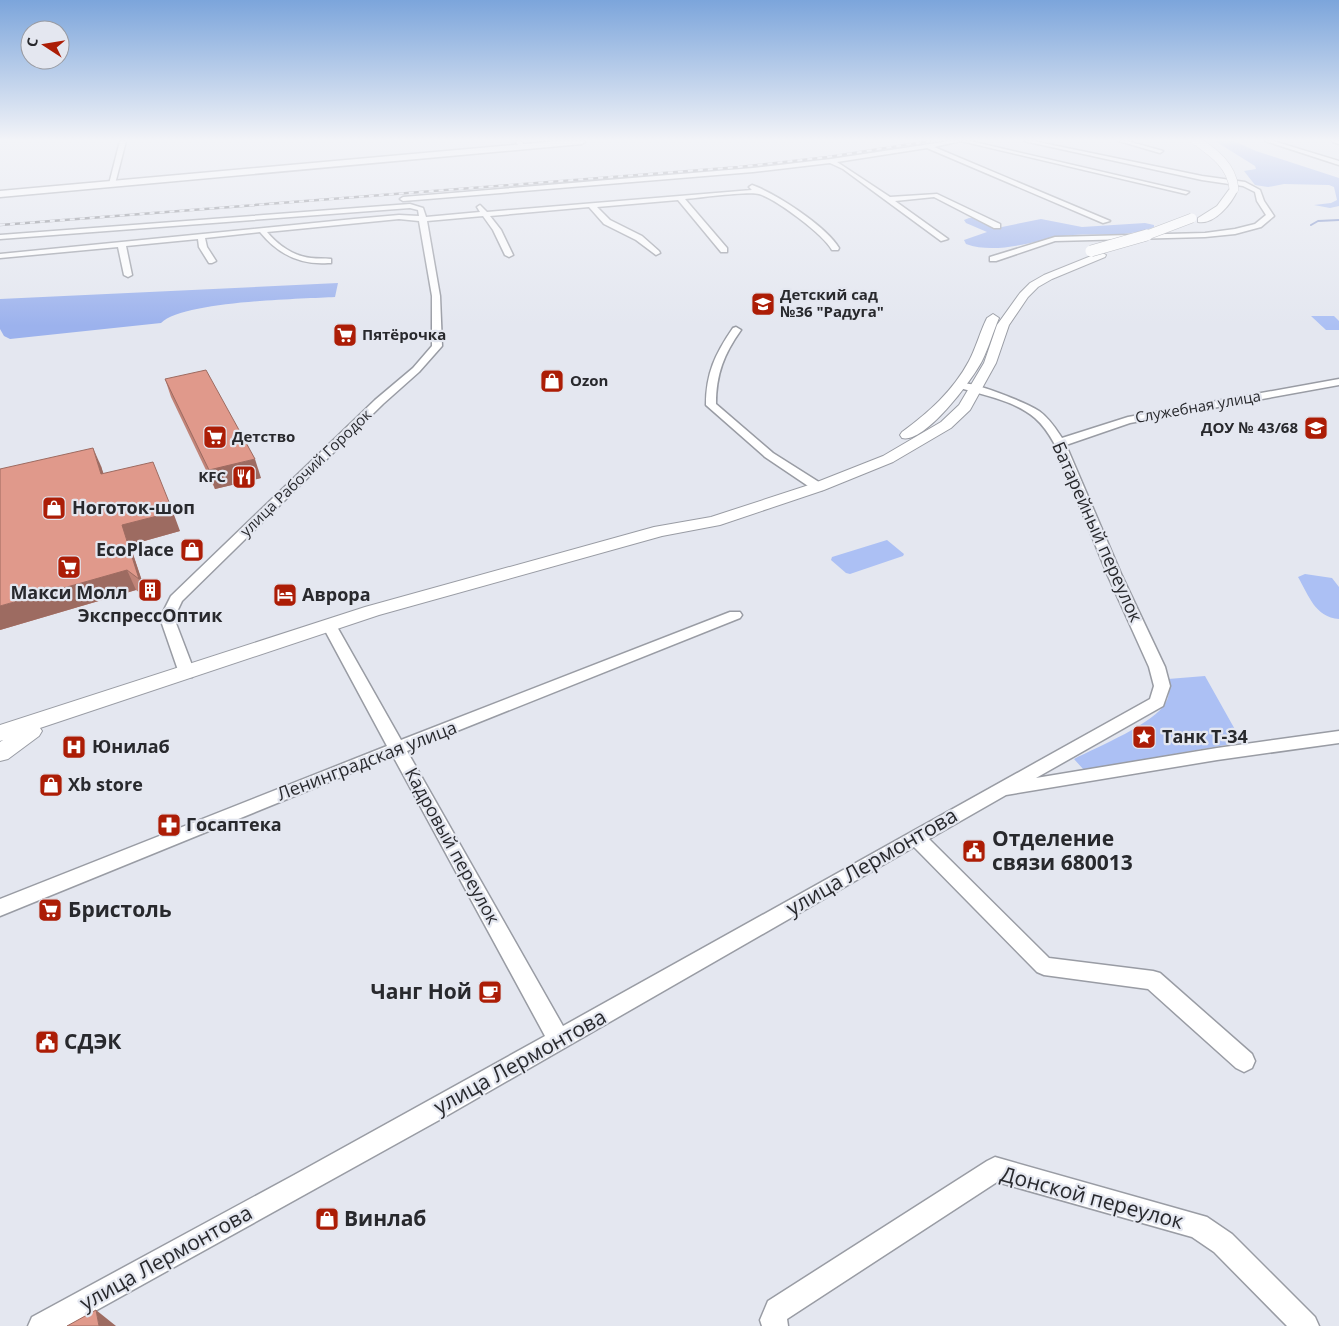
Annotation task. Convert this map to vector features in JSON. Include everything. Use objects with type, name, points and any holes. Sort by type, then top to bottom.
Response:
[{"type":"main road","points":[[812,484],[903,438],[929,420],[947,403],[975,360],[992,319],[1010,294],[1024,283],[1039,274],[1096,253],[1176,231],[1196,219],[1213,214],[1224,203]]},
{"type":"main road","points":[[0,733],[48,719],[372,611],[660,531],[714,521],[812,484],[888,459],[946,425],[965,407],[990,363],[1003,325],[1024,295],[1048,277],[1096,253]]},
{"type":"main road","points":[[0,753],[48,719]]},
{"type":"street","points":[[276,215],[313,207],[359,203]]},
{"type":"street","points":[[477,203],[497,230],[509,255]]},
{"type":"street","points":[[0,256],[399,218],[424,219],[618,203]]},
{"type":"street","points":[[684,203],[724,250]]},
{"type":"street","points":[[780,203],[800,215],[831,241],[834,248]]},
{"type":"street","points":[[894,203],[944,239]]},
{"type":"street","points":[[951,203],[996,226]]},
{"type":"street","points":[[1065,203],[1106,220]]},
{"type":"street","points":[[993,259],[1055,239],[1088,236],[1191,235],[1243,230],[1268,221],[1270,216],[1267,209],[1261,203]]},
{"type":"street","points":[[591,205],[607,222],[639,238],[656,253]]},
{"type":"street","points":[[0,237],[410,206],[421,209],[424,219]]},
{"type":"street","name":"улица Рабочий Городок","points":[[187,673],[167,618],[176,598],[379,402],[436,350],[438,346],[436,296],[430,269],[424,219]]},
{"type":"street","points":[[262,230],[276,246],[302,260],[309,262],[328,261]]},
{"type":"street","points":[[201,236],[203,247],[212,260]]},
{"type":"street","points":[[122,245],[128,275]]},
{"type":"street","points":[[736,330],[723,349],[711,383],[711,405],[769,455],[812,484]]},
{"type":"street","name":"Служебная улица","points":[[1060,443],[1128,420],[1339,382]]},
{"type":"street","name":"Батарейный переулок","points":[[961,384],[1018,404],[1035,413],[1048,426],[1060,443],[1115,576],[1157,667],[1162,686],[1157,702]]},
{"type":"street","name":"Ленинградская улица","points":[[0,908],[241,810],[735,615]]},
{"type":"street","name":"Кадровый переулок","points":[[329,626],[559,1040]]},
{"type":"street","name":"улица Лермонтова","points":[[41,1326],[177,1253],[559,1040],[1157,702]]},
{"type":"street","name":"улица Лермонтова","points":[[995,792],[1217,754],[1339,737]]},
{"type":"street","points":[[916,837],[1044,966],[1153,980],[1244,1061]]},
{"type":"street","name":"Донской переулок","points":[[775,1326],[773,1320],[777,1310],[995,1169],[1198,1226],[1222,1243],[1306,1326]]},
{"type":"shaded area","points":[[1339,203],[1339,206],[1330,208],[1314,205]]},
{"type":"shaded area","points":[[976,218],[997,228],[1041,219],[1082,227],[1145,223],[1154,225],[1154,227],[1134,233],[1073,235],[992,248],[966,244],[964,240],[987,232],[966,223],[964,220]]},
{"type":"shaded area","points":[[338,283],[335,297],[243,302],[193,310],[174,316],[161,323],[10,339],[4,336],[0,329],[0,299]]},
{"type":"shaded area","points":[[1311,316],[1334,316],[1339,321],[1339,330],[1326,330]]},
{"type":"shaded area","points":[[887,540],[904,554],[903,556],[850,574],[846,573],[831,560],[832,557]]},
{"type":"shaded area","points":[[1305,574],[1332,578],[1339,587],[1339,619],[1318,610],[1298,577]]},
{"type":"shaded area","points":[[1205,676],[1242,742],[1084,770],[1074,759],[1125,734],[1151,718],[1166,702],[1169,691],[1168,679]]},
{"type":"building","name":"Детство","points":[[206,370],[255,459],[209,470],[165,379]]},
{"type":"building","name":"Макси Молл","points":[[93,448],[101,474],[153,462],[173,512],[122,525],[139,579],[127,570],[0,606],[0,469]]},
{"type":"building","points":[[96,1310],[99,1326],[67,1326]]},
{"type":"waterway","points":[[1311,225],[1318,221],[1339,220]]},
{"type":"railway","points":[[0,225],[282,203]]},
{"type":"place","name":"Детский сад №36 \"Радуга\"","points":[[763,304]]},
{"type":"place","name":"Пятёрочка","points":[[345,335]]},
{"type":"place","name":"Ozon","points":[[552,381]]},
{"type":"place","name":"ДОУ № 43/68","points":[[1316,428]]},
{"type":"place","name":"Детство","points":[[215,437]]},
{"type":"place","name":"KFC","points":[[244,477]]},
{"type":"place","name":"Ноготок-шоп","points":[[54,508]]},
{"type":"place","name":"EcoPlace","points":[[192,550]]},
{"type":"place","name":"Макси Молл","points":[[69,567]]},
{"type":"place","name":"ЭкспрессОптик","points":[[150,590]]},
{"type":"place","name":"Аврора","points":[[285,595]]},
{"type":"place","name":"Танк Т-34","points":[[1144,737]]},
{"type":"place","name":"Юнилаб","points":[[74,747]]},
{"type":"place","name":"Xb store","points":[[51,785]]},
{"type":"place","name":"Госаптека","points":[[169,825]]},
{"type":"place","name":"Отделение связи 680013","points":[[974,851]]},
{"type":"place","name":"Бристоль","points":[[50,910]]},
{"type":"place","name":"Чанг Ной","points":[[490,992]]},
{"type":"place","name":"СДЭК","points":[[47,1042]]},
{"type":"place","name":"Винлаб","points":[[327,1219]]}]
